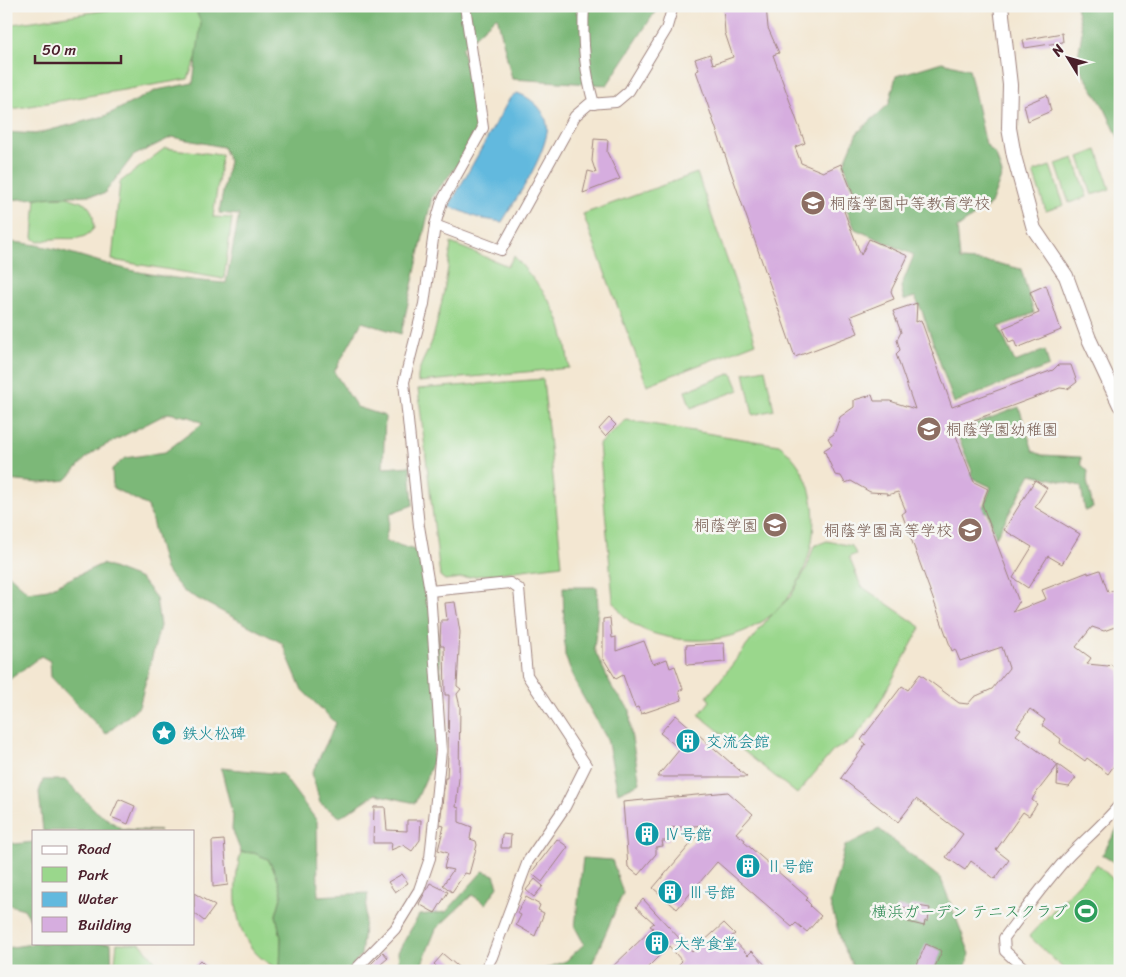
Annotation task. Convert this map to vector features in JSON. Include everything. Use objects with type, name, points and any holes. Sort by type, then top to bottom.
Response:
[{"type":"street","points":[[354,971],[395,929],[419,890],[430,858],[441,751],[430,591],[418,526],[404,382],[424,304],[434,225],[442,201],[483,128],[465,6]]},
{"type":"street","points":[[584,6],[583,31],[589,86],[594,104]]},
{"type":"street","points":[[434,225],[501,250],[575,116],[589,104],[616,102],[629,92],[666,30],[672,6]]},
{"type":"street","points":[[1001,6],[1010,85],[1009,128],[1014,156],[1034,229],[1066,276],[1089,340],[1120,405]]},
{"type":"street","points":[[430,591],[510,583],[519,589],[527,675],[586,765],[565,807],[528,861],[492,957],[484,971]]},
{"type":"street","points":[[1027,971],[1005,951],[1004,938],[1037,893],[1067,858],[1107,820],[1120,804]]},
{"type":"green space","points":[[135,6],[200,6],[207,31],[188,79],[6,110],[6,25]]},
{"type":"green space","points":[[194,6],[659,6],[607,85],[512,79],[497,16],[462,48],[478,128],[460,162],[432,197],[401,334],[362,322],[334,372],[357,407],[385,416],[383,468],[410,466],[413,505],[391,513],[385,541],[418,551],[436,616],[443,699],[431,767],[415,803],[376,794],[340,817],[320,803],[312,773],[336,723],[302,690],[282,643],[183,591],[165,569],[148,506],[113,488],[112,469],[125,458],[165,452],[203,423],[190,417],[168,413],[100,448],[86,458],[66,480],[41,483],[6,480],[6,242],[38,245],[142,272],[226,283],[239,215],[219,213],[229,161],[223,147],[172,137],[133,156],[104,194],[6,200],[6,132],[35,134],[105,116],[157,90],[193,83],[201,23]]},
{"type":"green space","points":[[1076,6],[1120,6],[1120,141],[1105,109],[1077,64],[1082,32]]},
{"type":"green space","points":[[942,62],[969,69],[986,145],[996,155],[1002,174],[991,204],[957,228],[960,260],[992,262],[1021,269],[1034,313],[999,327],[1015,362],[1045,350],[1049,366],[954,403],[922,311],[915,297],[904,300],[901,287],[914,255],[855,229],[846,208],[856,204],[857,199],[844,164],[857,133],[889,104],[896,76]]},
{"type":"green space","points":[[165,148],[222,155],[213,217],[232,218],[224,279],[112,260],[120,182]]},
{"type":"green space","points":[[1097,150],[1110,189],[1092,195],[1079,157]]},
{"type":"green space","points":[[1074,158],[1087,197],[1069,203],[1056,164]]},
{"type":"green space","points":[[1050,166],[1064,205],[1046,211],[1033,172]]},
{"type":"green space","points":[[697,173],[756,343],[647,385],[583,214]]},
{"type":"green space","points":[[67,197],[88,206],[92,214],[94,228],[90,233],[80,238],[52,239],[38,242],[33,238],[36,198]]},
{"type":"green space","points":[[451,243],[508,266],[514,256],[546,295],[553,307],[563,332],[569,368],[418,382],[419,371],[433,338],[439,315]]},
{"type":"green space","points":[[765,369],[774,410],[753,415],[744,373]]},
{"type":"green space","points":[[732,373],[739,390],[691,408],[685,391]]},
{"type":"green space","points":[[543,379],[562,565],[445,580],[440,576],[418,389]]},
{"type":"green space","points":[[1019,407],[1033,451],[1042,455],[1081,457],[1081,464],[1088,471],[1087,481],[1093,508],[1085,511],[1081,486],[1031,474],[996,537],[988,513],[982,510],[991,487],[968,476],[972,471],[956,431]]},
{"type":"green space","points":[[626,420],[779,445],[796,461],[807,481],[813,503],[814,526],[810,550],[803,572],[792,593],[765,620],[738,634],[723,638],[708,640],[678,639],[640,628],[627,619],[617,607],[613,600],[599,444]]},
{"type":"green space","points":[[827,541],[852,546],[856,554],[849,557],[861,586],[921,627],[875,711],[854,739],[833,751],[797,794],[699,715],[710,701],[707,697],[766,621],[791,596],[807,567],[814,546]]},
{"type":"green space","points":[[102,564],[141,579],[156,598],[160,626],[139,707],[106,734],[51,677],[50,661],[41,656],[6,682],[6,572],[28,592],[48,589]]},
{"type":"green space","points":[[563,587],[597,587],[598,609],[594,649],[613,689],[630,710],[631,733],[640,783],[618,793],[607,739],[578,688],[565,656]]},
{"type":"green space","points":[[221,768],[282,774],[317,821],[318,896],[368,893],[361,955],[348,971],[280,971],[281,938],[276,915],[282,894],[277,876],[268,859],[254,853],[241,852],[232,829],[233,816]]},
{"type":"green space","points":[[43,780],[65,780],[97,812],[122,829],[141,830],[43,830],[39,792]]},
{"type":"green space","points":[[879,829],[941,879],[970,954],[964,971],[855,971],[842,944],[830,903],[845,846]]},
{"type":"green space","points":[[1117,829],[1120,829],[1120,866],[1102,855]]},
{"type":"green space","points":[[6,840],[15,844],[32,842],[32,922],[24,909],[6,904]]},
{"type":"green space","points":[[241,852],[254,853],[268,859],[277,876],[282,894],[276,915],[281,938],[280,969],[264,961],[253,949],[244,935],[239,920],[236,886]]},
{"type":"green space","points":[[583,858],[612,860],[623,893],[589,971],[539,971],[566,961],[584,944],[575,927]]},
{"type":"green space","name":"横浜ガーデン テニスクラブ","points":[[1097,864],[1120,886],[1120,971],[1066,971],[1029,936]]},
{"type":"green space","points":[[483,871],[494,875],[498,886],[486,904],[472,895],[436,929],[419,971],[400,971],[398,952],[419,915],[446,912]]},
{"type":"green space","points":[[32,944],[111,944],[112,971],[6,971],[6,948]]},
{"type":"green space","points":[[117,944],[141,944],[164,971],[114,971]]},
{"type":"water","points":[[517,93],[529,99],[539,108],[546,119],[547,126],[547,133],[540,156],[522,190],[502,222],[478,218],[449,206],[510,98]]},
{"type":"building","points":[[723,6],[766,6],[768,28],[779,53],[773,55],[805,143],[795,147],[801,163],[823,172],[841,164],[855,199],[842,206],[861,255],[869,239],[908,256],[891,291],[894,299],[851,316],[858,333],[795,357],[696,71],[699,70],[695,59],[710,54],[713,64],[733,57],[725,33]]},
{"type":"building","points":[[1062,33],[1063,42],[1025,48],[1023,40]]},
{"type":"building","points":[[1047,95],[1051,111],[1028,121],[1024,105]]},
{"type":"building","points":[[594,139],[608,140],[607,152],[620,179],[583,193],[588,171],[596,173],[592,161]]},
{"type":"building","points":[[1046,285],[1061,330],[1017,348],[1014,340],[1009,342],[1003,328],[1039,313],[1030,292]]},
{"type":"building","points":[[917,303],[916,322],[921,320],[952,407],[1053,370],[1058,365],[1071,365],[1077,382],[1068,389],[1060,388],[953,428],[974,482],[988,489],[982,504],[1019,602],[1013,612],[1046,599],[1042,590],[1088,572],[1088,574],[1100,570],[1108,592],[1120,588],[1120,625],[1104,631],[1092,627],[1076,647],[1091,658],[1087,664],[1108,666],[1110,664],[1120,671],[1120,757],[1108,774],[1087,758],[1085,761],[1060,743],[1061,739],[1042,725],[1045,720],[1030,709],[1017,727],[1021,729],[1016,735],[1058,765],[1034,796],[1032,800],[1037,804],[1029,816],[1023,812],[996,850],[1009,860],[995,879],[971,861],[965,870],[946,857],[963,834],[916,799],[898,822],[841,778],[866,744],[861,740],[902,686],[908,690],[920,674],[959,703],[968,704],[974,697],[992,689],[1009,668],[1002,647],[960,661],[955,649],[952,651],[902,514],[906,511],[898,492],[887,495],[887,493],[870,492],[851,481],[845,483],[841,476],[835,475],[824,450],[832,445],[828,438],[834,434],[840,417],[854,407],[854,400],[872,395],[874,401],[890,401],[915,409],[896,354],[900,350],[897,340],[901,332],[893,311]]},
{"type":"building","points":[[609,418],[616,425],[605,436],[599,429]]},
{"type":"building","points":[[1035,480],[1047,488],[1035,507],[1080,534],[1062,564],[1048,556],[1028,588],[1013,578],[1032,547],[1004,530]]},
{"type":"building","points":[[455,602],[460,632],[457,686],[461,689],[457,694],[460,707],[459,778],[456,807],[459,808],[459,822],[472,827],[470,839],[476,841],[477,845],[469,874],[465,873],[452,892],[443,885],[453,870],[444,868],[448,853],[438,850],[444,826],[440,825],[445,778],[447,778],[449,695],[445,695],[444,646],[441,646],[440,643],[441,620],[447,620],[445,603]]},
{"type":"building","points":[[610,618],[612,638],[616,637],[616,651],[644,641],[653,664],[667,659],[670,668],[675,666],[683,689],[679,691],[682,700],[641,714],[638,707],[635,708],[623,675],[616,679],[603,658],[603,619]]},
{"type":"building","points":[[724,643],[725,662],[687,665],[686,645]]},
{"type":"building","name":"交流会館","points":[[676,715],[747,777],[657,777],[680,749],[660,733]]},
{"type":"building","points":[[1058,765],[1076,778],[1069,787],[1057,785]]},
{"type":"building","points":[[728,792],[753,814],[736,833],[808,898],[806,900],[810,906],[821,916],[807,932],[796,923],[792,927],[717,862],[677,909],[653,888],[707,825],[667,828],[669,841],[662,841],[663,846],[656,847],[656,854],[638,875],[628,867],[623,802]]},
{"type":"building","points":[[119,799],[135,806],[128,824],[111,817]]},
{"type":"building","points":[[374,807],[385,807],[387,830],[407,831],[407,820],[421,820],[420,840],[412,851],[403,845],[391,850],[392,843],[373,843]]},
{"type":"building","points":[[502,834],[511,835],[510,848],[501,848]]},
{"type":"building","points":[[557,839],[568,847],[542,882],[531,873]]},
{"type":"building","points":[[224,840],[228,885],[213,887],[212,841]]},
{"type":"building","points":[[402,874],[408,883],[395,892],[388,882]]},
{"type":"building","points":[[535,879],[543,886],[534,897],[526,890]]},
{"type":"building","points":[[430,883],[448,892],[435,913],[419,904]]},
{"type":"building","points":[[195,894],[215,906],[204,921],[195,914]]},
{"type":"building","points":[[526,897],[540,905],[538,910],[544,913],[535,936],[516,925],[521,915],[517,913]]},
{"type":"building","points":[[643,899],[692,952],[724,923],[735,934],[731,937],[748,955],[752,951],[771,971],[672,971],[682,961],[669,946],[644,971],[608,971],[653,928],[650,926],[654,923],[636,907]]},
{"type":"building","points":[[911,905],[930,908],[928,921],[925,921],[924,926],[908,922],[908,918],[896,917],[897,907],[910,908]]},
{"type":"building","points":[[926,944],[942,951],[933,971],[914,971]]},
{"type":"building","points":[[383,952],[388,958],[373,971],[364,971]]},
{"type":"building","points":[[443,954],[463,971],[441,971],[434,964]]},
{"type":"building","points":[[200,960],[211,971],[190,971]]},
{"type":"place","name":"桐蔭学園中等教育学校","points":[[813,203]]},
{"type":"place","name":"桐蔭学園幼稚園","points":[[929,429]]},
{"type":"place","name":"桐蔭学園","points":[[775,525]]},
{"type":"place","name":"桐蔭学園高等学校","points":[[970,530]]},
{"type":"place","name":"鉄火松碑","points":[[164,733]]},
{"type":"place","name":"交流会館","points":[[688,741]]},
{"type":"place","name":"Ⅳ号館","points":[[647,834]]},
{"type":"place","name":"Ⅱ号館","points":[[748,866]]},
{"type":"place","name":"Ⅲ号館","points":[[670,892]]},
{"type":"place","name":"横浜ガーデン テニスクラブ","points":[[1086,911]]},
{"type":"place","name":"大学食堂","points":[[657,943]]}]
